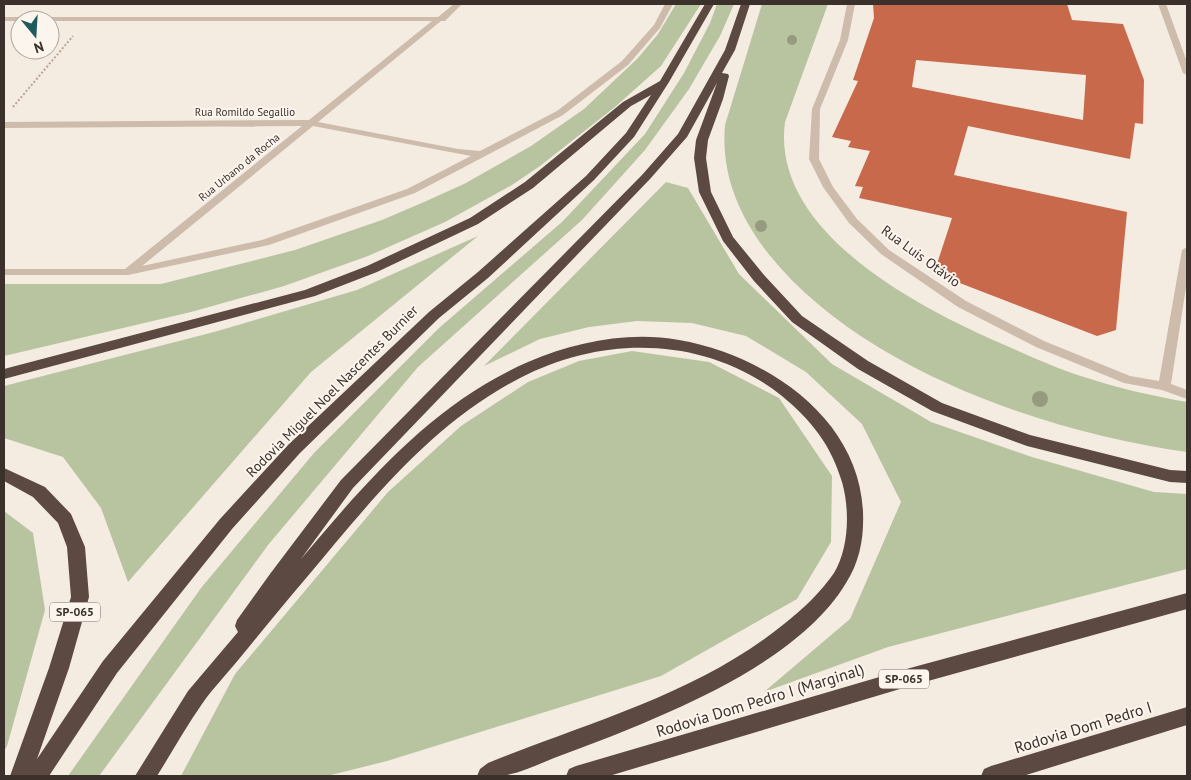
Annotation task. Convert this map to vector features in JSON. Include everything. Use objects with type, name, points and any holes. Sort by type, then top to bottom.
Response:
[{"type":"highway","name":"Rodovia Miguel Noel Nascentes Burnier","points":[[37,776],[110,667],[226,524],[294,449],[378,366],[434,315],[483,275],[590,178],[630,136],[697,27],[709,4]]},
{"type":"highway","points":[[745,4],[730,50],[718,98],[702,140],[700,158],[705,192],[727,238],[759,278],[797,319],[863,365],[937,407],[1027,440],[1170,476],[1187,477]]},
{"type":"highway","points":[[145,776],[195,698],[276,579],[347,484],[646,177],[683,135],[730,50]]},
{"type":"highway","points":[[4,374],[310,293],[372,270],[474,220],[529,185],[627,104],[664,82]]},
{"type":"highway","points":[[195,698],[376,483],[449,416],[513,375],[548,359],[592,346],[636,341],[678,344],[722,355],[769,378],[802,402],[831,438],[845,465],[855,492],[856,516],[852,550],[839,580],[807,617],[750,662],[658,708],[495,770],[488,776]]},
{"type":"highway","name":"SP-065","points":[[4,474],[39,492],[65,519],[76,547],[80,597],[59,668],[20,776]]},
{"type":"highway","name":"Rodovia Dom Pedro I (Marginal)","points":[[576,776],[910,677],[1187,600]]},
{"type":"highway","name":"Rodovia Dom Pedro I","points":[[991,776],[1187,716]]},
{"type":"street","name":"Rua Urbano da Rocha","points":[[128,272],[442,19],[458,4]]},
{"type":"street","points":[[4,272],[128,272],[265,243],[411,191],[560,113],[625,63],[657,26],[669,4]]},
{"type":"street","name":"Rua Luis Otávio","points":[[851,4],[844,40],[816,110],[814,159],[828,187],[853,221],[885,252],[962,304],[1040,344],[1093,366],[1128,380],[1164,386],[1187,395]]},
{"type":"street","points":[[1162,4],[1187,73]]},
{"type":"street","points":[[4,19],[442,19]]},
{"type":"street","name":"Rua Romildo Segallio","points":[[4,125],[311,123],[458,152],[484,154]]},
{"type":"street","points":[[1164,386],[1187,250]]},
{"type":"path","points":[[8,112],[87,20]]},
{"type":"green space","points":[[676,4],[701,4],[661,66],[615,107],[540,166],[512,185],[445,222],[368,256],[284,286],[191,312],[4,356],[4,284],[161,284],[295,250],[382,220],[464,184],[531,146],[584,109],[638,58],[658,34]]},
{"type":"green space","points":[[717,4],[734,4],[720,36],[689,89],[645,150],[582,220],[418,367],[268,545],[99,776],[68,776],[201,588],[314,453],[439,328],[562,222],[645,134],[684,73],[710,23]]},
{"type":"green space","points":[[762,4],[828,4],[785,122],[787,162],[802,199],[827,232],[859,262],[896,289],[973,331],[1074,374],[1110,385],[1187,402],[1187,452],[1131,442],[1073,428],[1014,410],[956,387],[900,360],[848,327],[802,290],[764,248],[754,234],[739,205],[728,174],[724,142],[725,125]]},
{"type":"green space","points":[[666,182],[688,188],[739,274],[832,364],[931,422],[1032,457],[1154,492],[1187,494],[1187,569],[888,647],[764,692],[850,619],[901,502],[862,424],[806,372],[746,336],[692,323],[637,321],[589,327],[540,339],[484,366]]},
{"type":"green space","points":[[478,236],[311,372],[128,582],[101,508],[63,457],[4,438],[4,386],[214,332],[357,290]]},
{"type":"green space","points":[[632,351],[709,362],[779,398],[832,476],[831,542],[797,599],[661,676],[387,761],[327,776],[181,776],[235,674],[388,492],[461,426],[528,382],[579,361]]},
{"type":"green space","points":[[4,511],[33,533],[45,610],[4,751]]},
{"type":"building","points":[[873,4],[1067,4],[1072,20],[1123,24],[1144,80],[1143,124],[1135,123],[1130,159],[968,126],[954,175],[1127,212],[1116,330],[1097,336],[952,280],[935,270],[952,218],[859,198],[863,187],[855,186],[870,151],[848,147],[851,141],[832,137],[858,81],[853,80],[874,18]],"holes":[[[916,60],[1086,75],[1083,120],[912,87]]]}]
